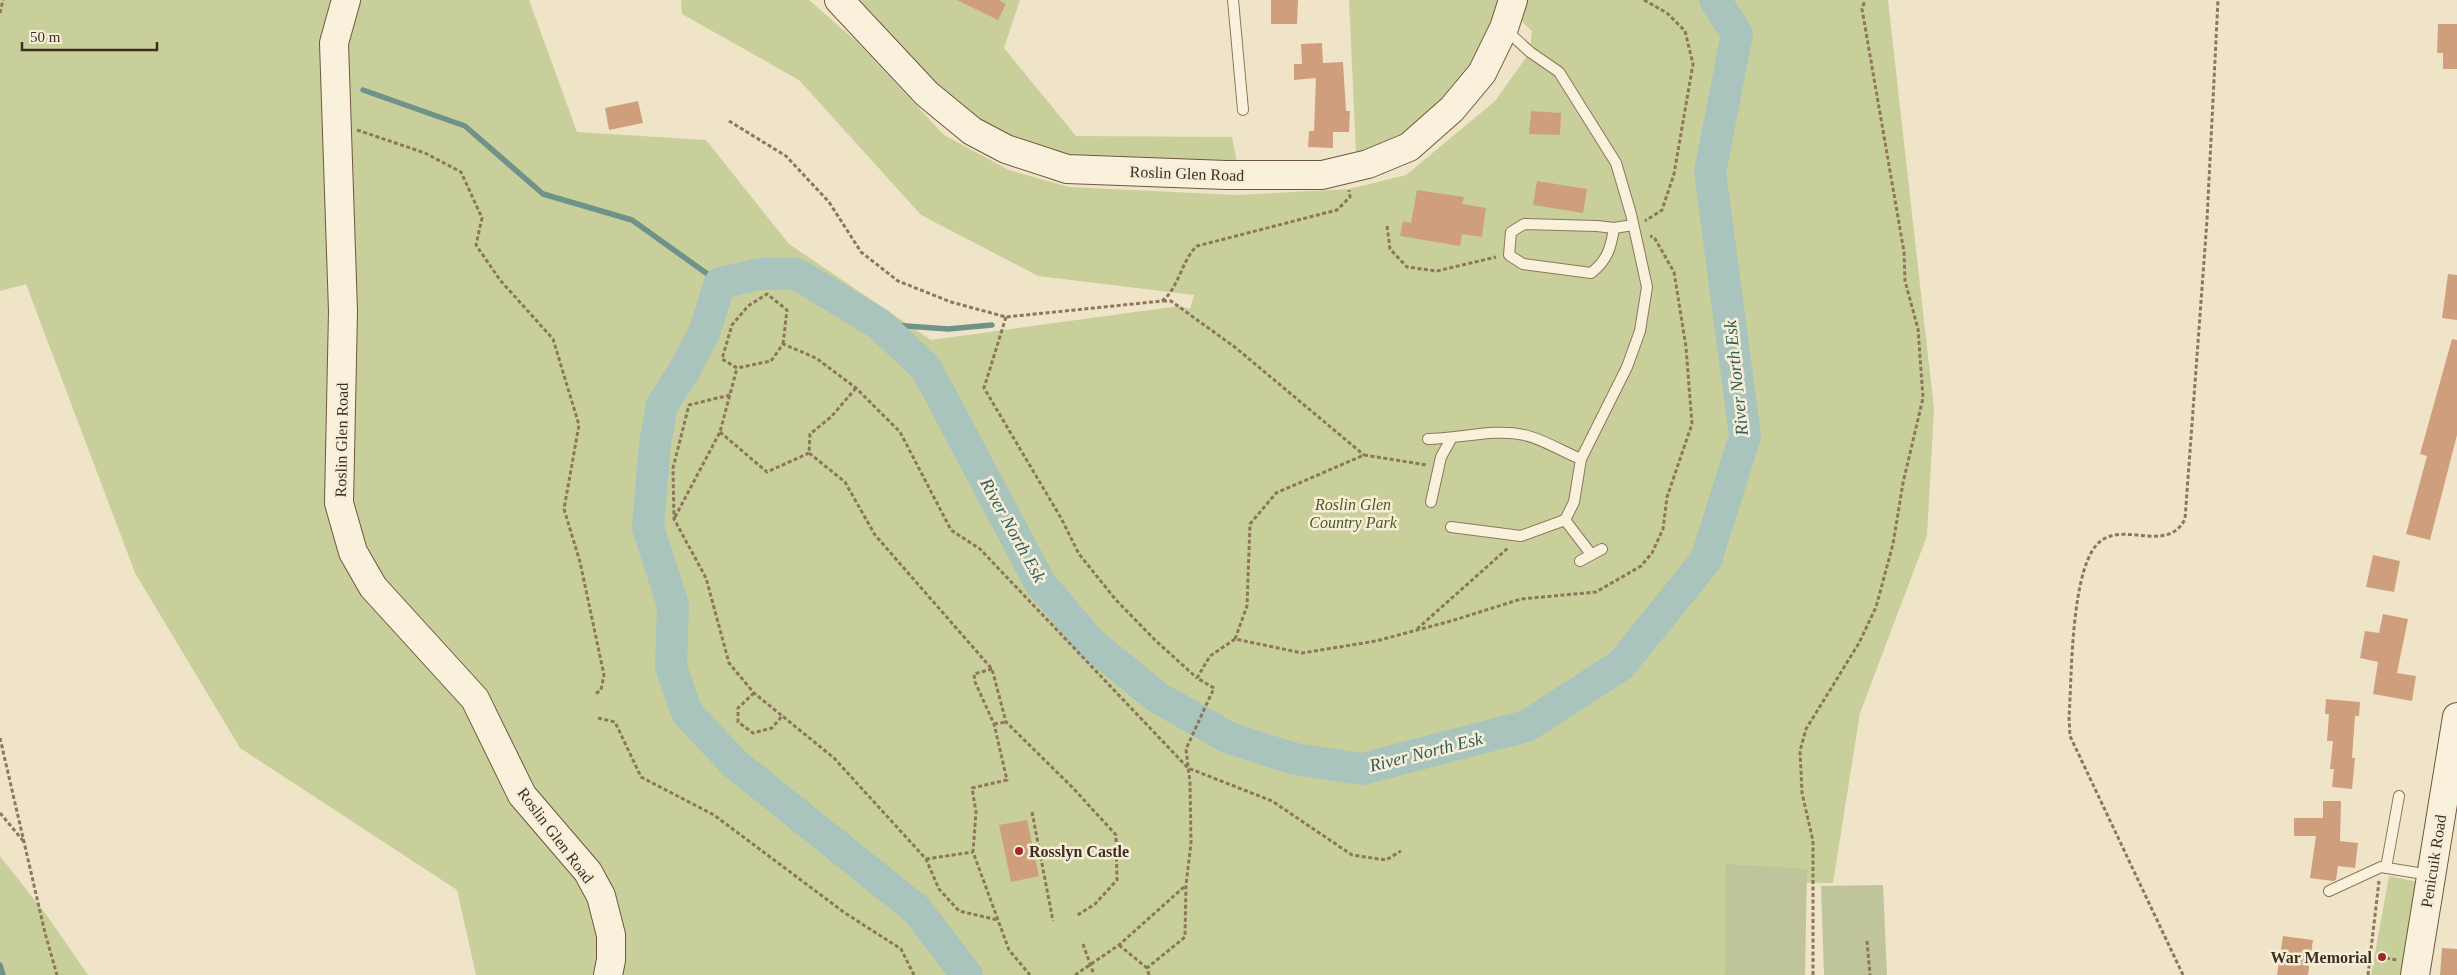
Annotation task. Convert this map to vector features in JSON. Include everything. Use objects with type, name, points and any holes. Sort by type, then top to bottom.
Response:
[{"type":"main road","name":"Roslin Glen Road","points":[[346,0],[334,43],[343,311],[339,503],[354,552],[374,587],[475,699],[522,795],[588,872],[601,896],[611,935],[611,960],[608,975]]},
{"type":"main road","name":"Roslin Glen Road","points":[[839,0],[926,94],[972,131],[1006,149],[1067,168],[1226,175],[1322,175],[1368,164],[1409,147],[1452,109],[1482,73],[1504,28],[1513,0]]},
{"type":"main road","name":"Penicuik Road","points":[[2415,975],[2457,717]]},
{"type":"lane","points":[[1233,0],[1243,110]]},
{"type":"lane","points":[[1451,527],[1521,536],[1565,520],[1574,502],[1582,459],[1627,367],[1640,331],[1647,287],[1634,226],[1616,162],[1559,72],[1530,52],[1504,28]]},
{"type":"lane","points":[[1614,228],[1610,250],[1601,266],[1591,273],[1524,264],[1509,255],[1512,232],[1524,224],[1614,228],[1634,226]]},
{"type":"lane","points":[[1428,439],[1451,439],[1483,434],[1524,435],[1582,459]]},
{"type":"lane","points":[[1432,502],[1441,457],[1451,439]]},
{"type":"lane","points":[[1565,520],[1591,554]]},
{"type":"lane","points":[[1580,561],[1602,549]]},
{"type":"lane","points":[[2383,867],[2399,796]]},
{"type":"lane","points":[[2329,891],[2383,867],[2430,875]]},
{"type":"path","points":[[0,13],[3,0]]},
{"type":"path","points":[[1634,226],[1662,210],[1674,174],[1693,64],[1685,32],[1667,13],[1644,0]]},
{"type":"path","points":[[1813,975],[1813,842],[1802,793],[1800,751],[1806,729],[1859,644],[1876,608],[1893,544],[1903,483],[1923,398],[1918,329],[1905,281],[1904,252],[1862,9],[1864,0]]},
{"type":"path","points":[[2183,975],[2070,736],[2069,717],[2078,592],[2083,570],[2092,551],[2101,540],[2112,536],[2166,536],[2182,526],[2185,519],[2207,220],[2218,0]]},
{"type":"path","points":[[729,121],[786,156],[829,202],[861,252],[898,281],[951,302],[1006,317],[1171,301],[1236,348],[1364,455]]},
{"type":"path","points":[[337,123],[425,153],[461,172],[482,218],[476,245],[500,280],[553,339],[579,425],[564,509],[580,562],[604,675],[601,690],[594,695]]},
{"type":"path","points":[[1162,301],[1169,295],[1187,255],[1196,246],[1337,210],[1350,197],[1346,169]]},
{"type":"path","points":[[1388,226],[1390,249],[1407,267],[1437,271],[1509,255]]},
{"type":"path","points":[[1235,639],[1302,653],[1376,641],[1416,631],[1521,599],[1596,592],[1641,566],[1652,553],[1663,529],[1667,497],[1692,424],[1686,347],[1674,272],[1654,237],[1634,226]]},
{"type":"path","points":[[767,294],[788,310],[783,344],[771,361],[737,368],[722,359],[732,325],[748,306],[767,294]]},
{"type":"path","points":[[1006,317],[984,388],[1061,518],[1079,554],[1116,600],[1156,641],[1197,678],[1214,688],[1186,749],[1190,783],[1191,844],[1186,885],[1185,937],[1148,968]]},
{"type":"path","points":[[783,344],[816,358],[856,388],[900,432],[951,530],[980,549],[1188,768],[1272,801],[1352,855],[1386,860],[1401,851]]},
{"type":"path","points":[[674,519],[720,432],[737,368]]},
{"type":"path","points":[[809,453],[810,434],[831,417],[856,388]]},
{"type":"path","points":[[730,395],[689,406],[673,468],[674,519],[706,578],[729,663],[754,693],[834,758],[926,859],[939,889],[959,911],[998,920]]},
{"type":"path","points":[[720,432],[767,472],[809,453]]},
{"type":"path","points":[[809,453],[846,482],[875,534],[992,669],[1006,722],[1073,788],[1116,836],[1117,880],[1095,904],[1076,916]]},
{"type":"path","points":[[1197,678],[1210,656],[1235,639],[1248,606],[1250,524],[1276,493],[1364,455],[1440,466]]},
{"type":"path","points":[[1416,631],[1521,536]]},
{"type":"path","points":[[992,669],[974,674],[975,682],[994,724],[1007,780],[972,788],[976,812],[973,852],[1009,950],[1030,975]]},
{"type":"path","points":[[754,693],[738,708],[738,722],[753,733],[772,728],[783,715]]},
{"type":"path","points":[[598,718],[615,722],[641,777],[714,815],[845,914],[902,949],[914,975]]},
{"type":"path","points":[[994,724],[1006,722]]},
{"type":"path","points":[[0,738],[45,933],[58,975]]},
{"type":"path","points":[[1032,812],[1054,921]]},
{"type":"path","points":[[0,813],[26,844]]},
{"type":"path","points":[[926,859],[973,852]]},
{"type":"path","points":[[2368,975],[2383,867]]},
{"type":"path","points":[[1075,975],[1119,945],[1186,885]]},
{"type":"path","points":[[1867,941],[1870,975]]},
{"type":"path","points":[[1083,944],[1094,975]]},
{"type":"path","points":[[1119,945],[1148,968],[1149,975]]},
{"type":"green space","name":"Roslin Glen Country Park","points":[[0,0],[529,0],[577,132],[706,140],[789,244],[931,340],[1179,306],[1190,309],[1194,295],[1038,276],[921,215],[799,80],[682,14],[681,0],[809,0],[857,42],[944,135],[1009,170],[1069,187],[1237,195],[1349,189],[1406,175],[1495,101],[1530,52],[1532,31],[1519,19],[1426,122],[1402,138],[1356,154],[1349,0],[1888,0],[1934,409],[1927,536],[1860,713],[1833,883],[1741,882],[1729,975],[476,975],[457,890],[240,748],[135,573],[26,284],[0,291]]},
{"type":"green space","points":[[859,0],[1020,0],[1004,48],[1076,136],[1232,137],[1237,163],[1071,157],[1009,141],[931,85]]},
{"type":"green space","points":[[0,856],[48,917],[88,975],[0,975]]},
{"type":"green space","points":[[1726,864],[1807,869],[1805,975],[1725,975]]},
{"type":"green space","points":[[2389,876],[2418,882],[2403,975],[2371,975]]},
{"type":"green space","points":[[1883,885],[1887,975],[1824,975],[1821,886]]},
{"type":"building","points":[[957,0],[999,0],[1006,4],[998,20]]},
{"type":"building","points":[[1271,0],[1298,0],[1297,24],[1271,24]]},
{"type":"building","points":[[2438,24],[2457,24],[2457,69],[2443,69],[2443,53],[2437,53]]},
{"type":"building","points":[[1322,43],[1323,63],[1343,62],[1346,111],[1350,111],[1349,132],[1333,132],[1333,148],[1308,147],[1309,131],[1314,131],[1316,78],[1294,80],[1294,64],[1302,64],[1301,44]]},
{"type":"building","points":[[638,101],[643,123],[609,130],[605,108]]},
{"type":"building","points":[[1531,111],[1561,113],[1560,135],[1529,134]]},
{"type":"building","points":[[1537,181],[1587,189],[1583,213],[1533,205]]},
{"type":"building","points":[[1417,190],[1464,197],[1462,204],[1486,208],[1482,237],[1462,234],[1460,246],[1400,236],[1403,221],[1411,223]]},
{"type":"building","points":[[2448,274],[2457,275],[2457,320],[2442,318]]},
{"type":"building","points":[[2452,339],[2457,340],[2457,435],[2430,540],[2406,534],[2427,456],[2420,454]]},
{"type":"building","points":[[2373,555],[2400,561],[2394,592],[2366,587]]},
{"type":"building","points":[[2383,614],[2408,619],[2397,673],[2416,676],[2412,701],[2373,694],[2378,662],[2360,658],[2365,631],[2379,633]]},
{"type":"building","points":[[2326,699],[2360,702],[2359,716],[2355,716],[2352,758],[2355,758],[2352,789],[2332,787],[2334,769],[2330,769],[2333,741],[2327,741],[2329,714],[2325,714]]},
{"type":"building","points":[[2323,801],[2341,801],[2340,841],[2358,843],[2355,868],[2338,866],[2336,880],[2333,881],[2310,878],[2316,836],[2294,836],[2294,818],[2323,818]]},
{"type":"building","name":"Rosslyn Castle","points":[[1027,820],[1039,876],[1011,882],[999,825]]},
{"type":"building","points":[[2283,936],[2313,940],[2308,975],[2277,975]]},
{"type":"building","points":[[2442,948],[2457,949],[2457,975],[2440,975]]},
{"type":"waterway","name":"River North Esk","points":[[967,975],[916,909],[734,763],[687,713],[671,667],[673,605],[648,528],[655,444],[662,405],[684,371],[704,333],[720,283],[760,274],[797,274],[879,324],[926,368],[1040,583],[1091,643],[1157,697],[1229,738],[1295,759],[1362,769],[1527,726],[1621,665],[1706,560],[1745,436],[1710,172],[1737,34],[1715,0]]},
{"type":"waterway","points":[[363,90],[465,126],[543,194],[632,220],[720,283]]},
{"type":"waterway","points":[[879,324],[948,329],[992,325]]},
{"type":"waterway","points":[[0,965],[3,975]]},
{"type":"place","name":"Rosslyn Castle","points":[[1019,851]]},
{"type":"place","name":"War Memorial","points":[[2382,957]]}]
